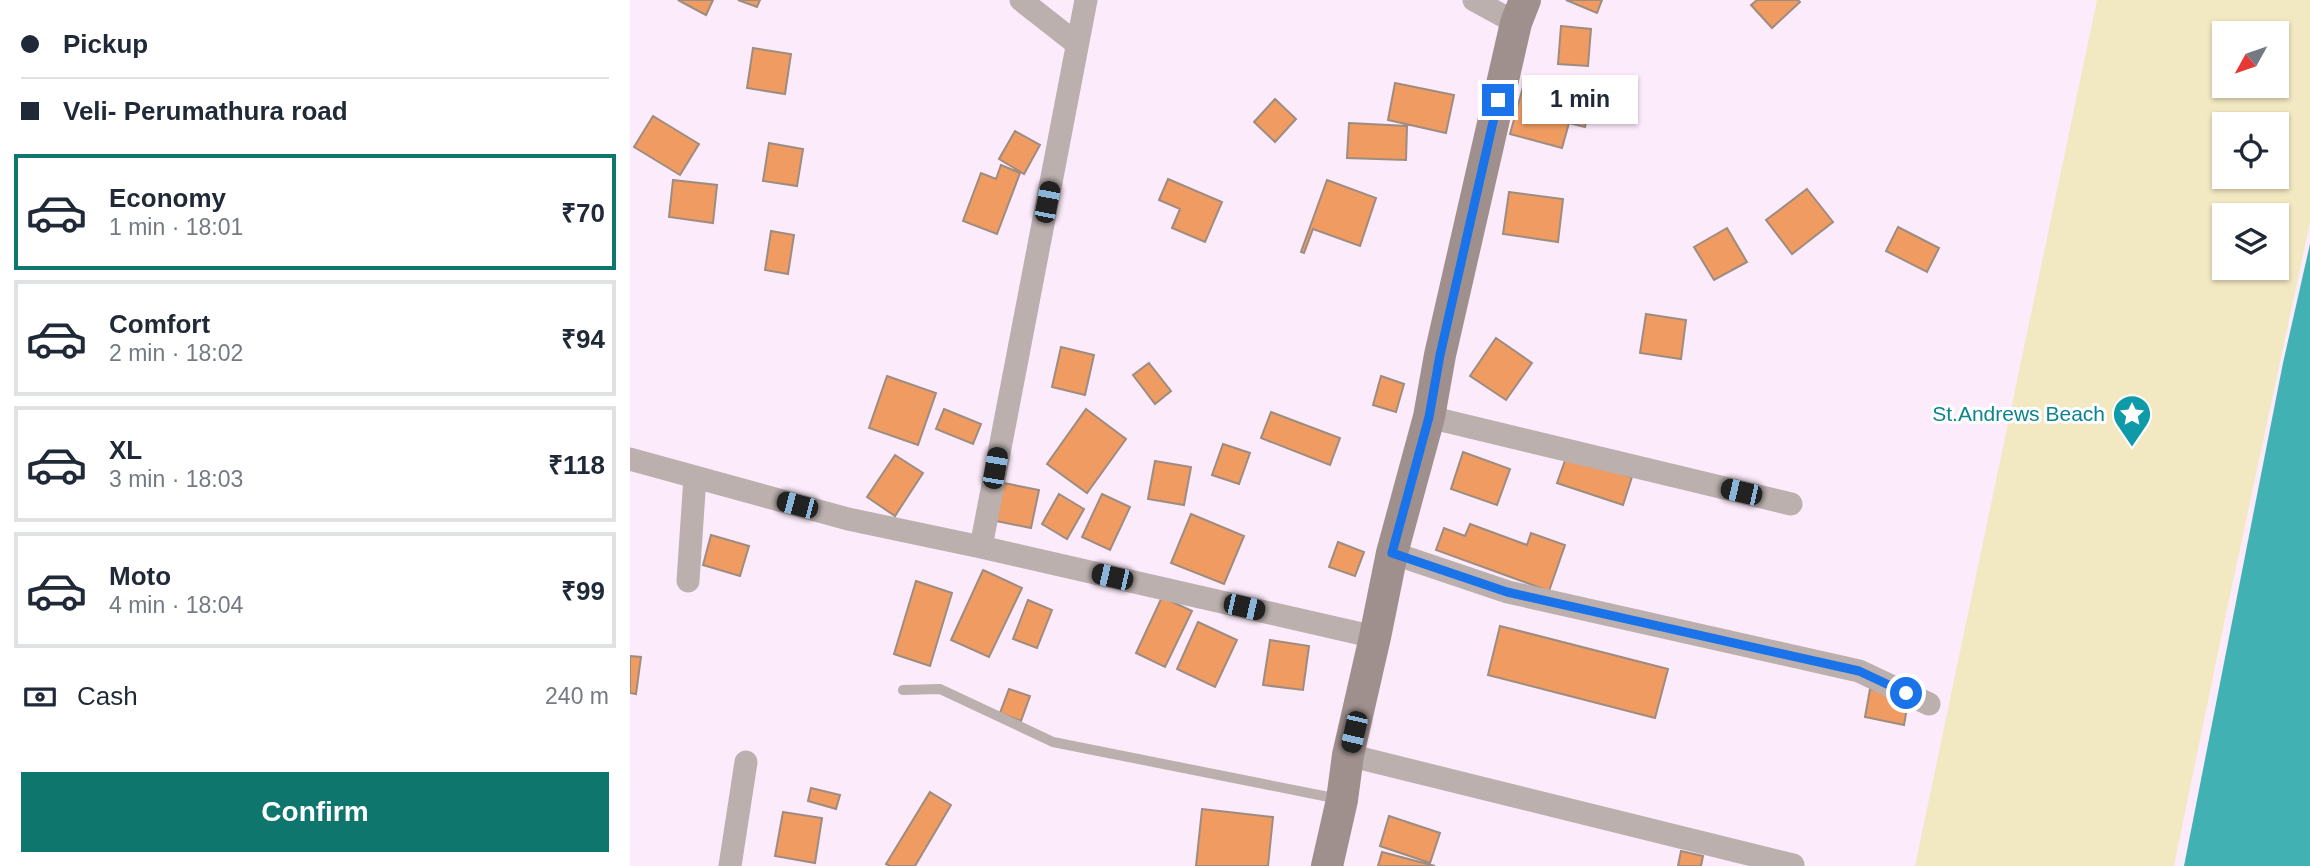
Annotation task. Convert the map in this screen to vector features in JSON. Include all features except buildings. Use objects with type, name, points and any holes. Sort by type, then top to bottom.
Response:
[{"type":"main road","points":[[1326,866],[1392,553],[1429,417],[1440,355],[1520,12]]},
{"type":"street","points":[[1021,0],[1077,44]]},
{"type":"street","points":[[981,547],[1086,0]]},
{"type":"street","points":[[1474,0],[1520,12]]},
{"type":"street","points":[[1429,417],[1791,504]]},
{"type":"street","points":[[630,459],[848,519],[1376,637]]},
{"type":"street","points":[[688,581],[695,477]]},
{"type":"street","points":[[1392,553],[1507,592],[1859,671],[1929,704]]},
{"type":"street","points":[[1348,755],[1793,865]]},
{"type":"street","points":[[730,866],[746,762]]},
{"type":"lane","points":[[903,691],[940,689],[1054,742],[1342,800]]},
{"type":"sand","name":"St.Andrews Beach","points":[[2097,0],[2310,0],[2310,222],[2174,866],[1915,866]]},
{"type":"water","points":[[2310,244],[2310,866],[2184,866],[2283,363]]},
{"type":"place","name":"St.Andrews Beach","points":[[2132,448]]},
{"type":"route","points":[[1498,100],[1440,355],[1429,417],[1392,553],[1507,592],[1651,622],[1859,671],[1906,693]]}]
